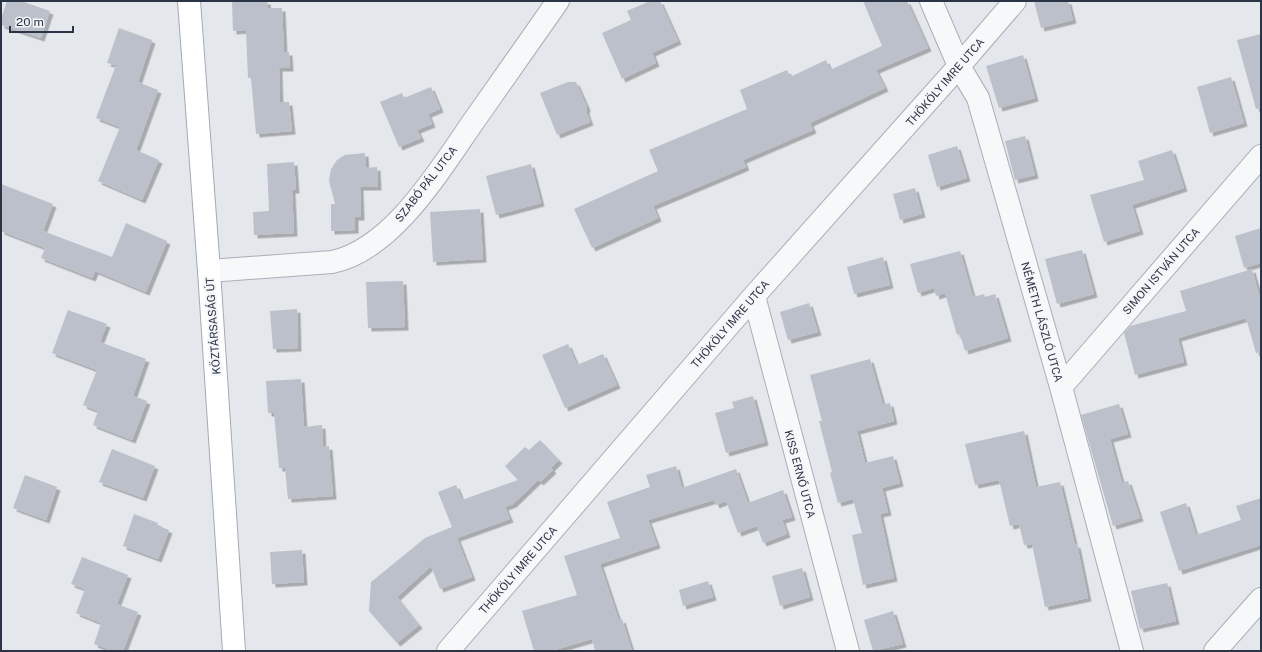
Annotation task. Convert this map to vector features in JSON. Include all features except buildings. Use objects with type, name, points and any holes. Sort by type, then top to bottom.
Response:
[{"type":"main road","name":"KÖZTÁRSASÁG ÚT","points":[[189,1],[209,271],[234,651]]},
{"type":"street","name":"SZABÓ PÁL UTCA","points":[[209,271],[332,262],[359,253],[387,232],[406,213],[432,180],[558,1]]},
{"type":"street","name":"NÉMETH LÁSZLÓ UTCA","points":[[931,1],[959,66],[978,98],[1061,387],[1132,651]]},
{"type":"street","name":"THÖKÖLY IMRE UTCA","points":[[448,651],[754,296],[1015,1]]},
{"type":"street","name":"SIMON ISTVÁN UTCA","points":[[1061,387],[1261,156]]},
{"type":"street","name":"KISS ERNŐ UTCA","points":[[754,296],[848,651]]},
{"type":"street","points":[[1215,651],[1261,598]]}]
